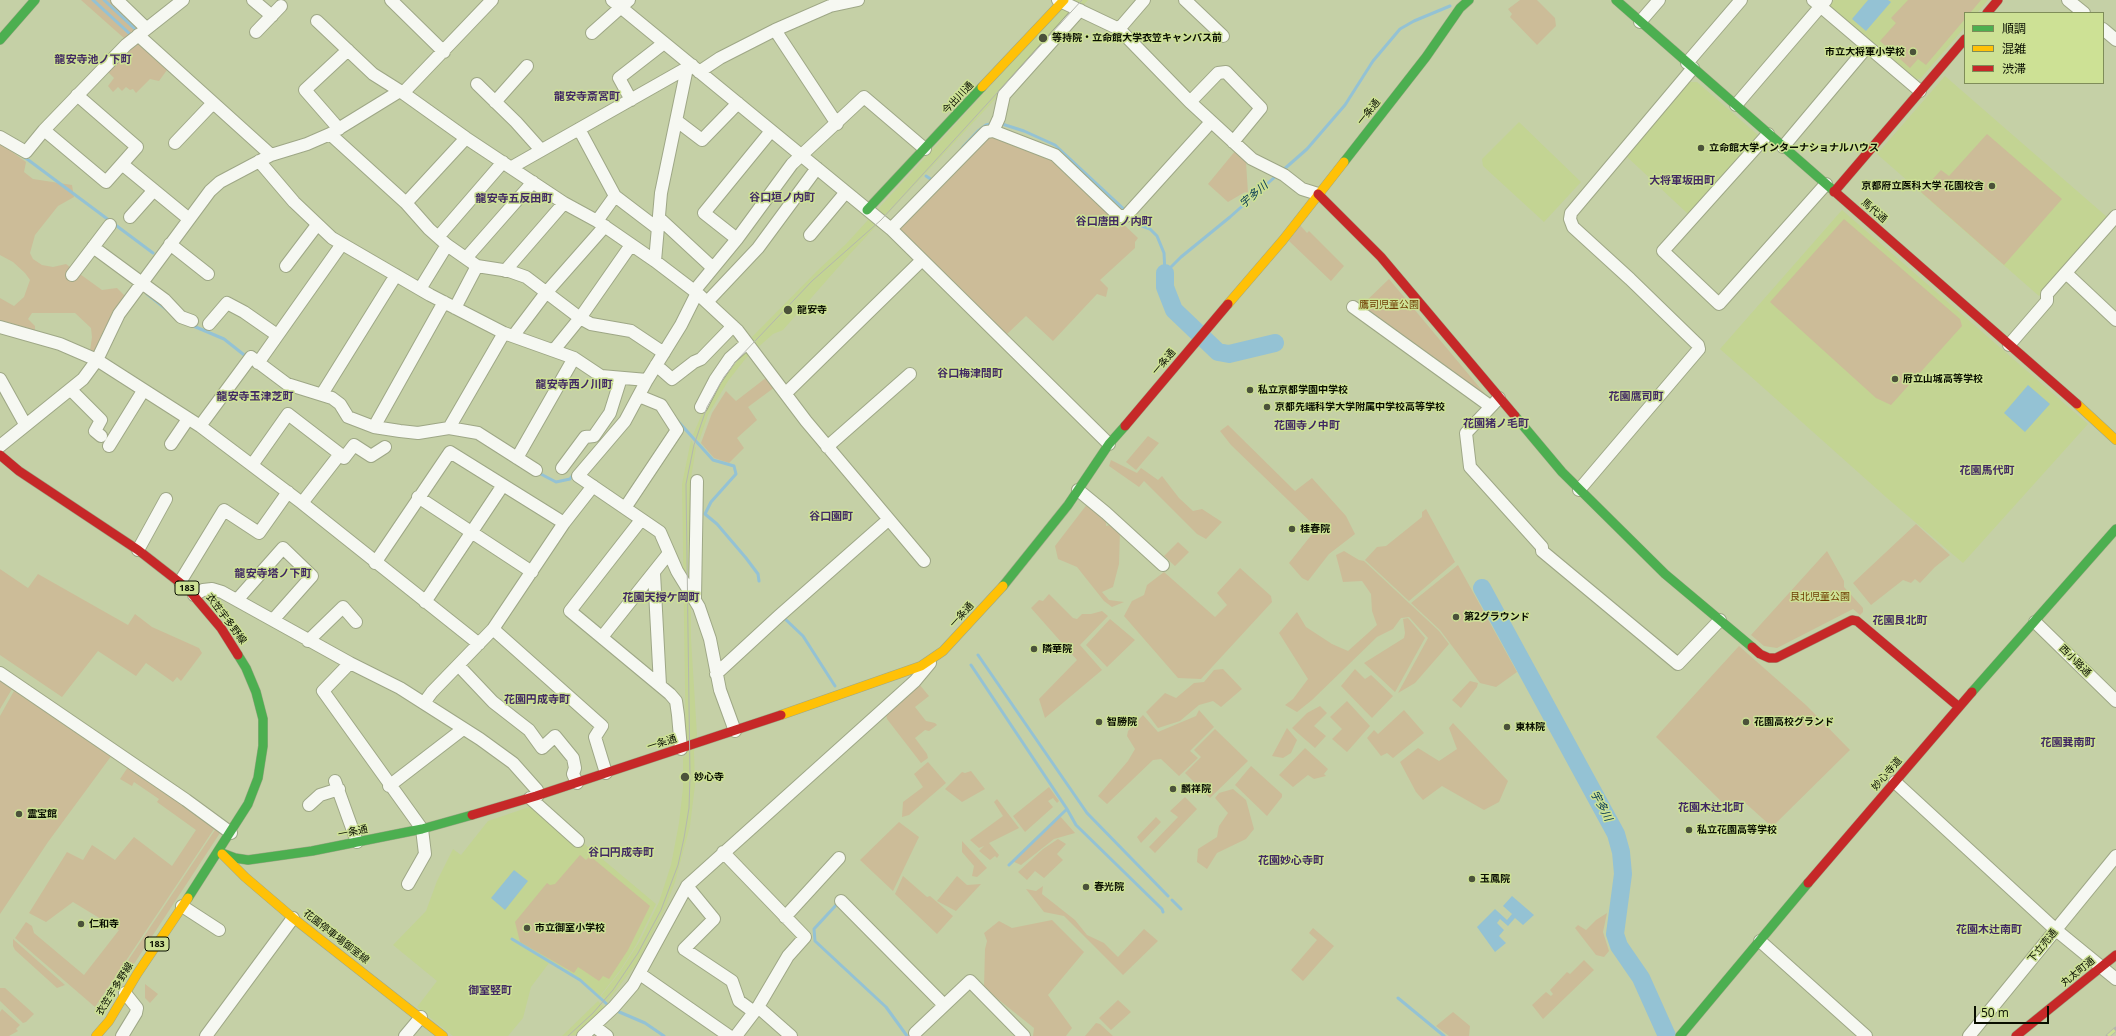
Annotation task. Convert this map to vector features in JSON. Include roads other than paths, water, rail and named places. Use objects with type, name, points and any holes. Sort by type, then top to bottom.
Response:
[{"type":"main road","points":[[0,40],[34,0]]},
{"type":"main road","name":"今出川通","points":[[867,210],[1062,0]]},
{"type":"main road","name":"一条通","points":[[220,852],[235,858],[248,860],[357,842],[422,829],[577,783],[735,731],[921,666],[956,638],[1013,575],[1078,490],[1110,444],[1245,286],[1426,57],[1460,8],[1469,0]]},
{"type":"main road","name":"馬代通","points":[[1616,0],[2009,345],[2055,383],[2116,440]]},
{"type":"main road","points":[[1988,12],[1998,0]]},
{"type":"main road","points":[[1830,188],[1920,91],[1964,40]]},
{"type":"main road","points":[[1318,194],[1381,257],[1495,402],[1579,490],[1665,574],[1760,654],[1772,658],[1852,620],[1856,621],[1959,707]]},
{"type":"main road","name":"衣笠宇多野線","points":[[0,455],[18,471],[138,550],[180,582],[194,595],[225,633],[246,668],[256,692],[263,720],[263,746],[258,778],[253,794],[220,852],[182,906],[125,993],[109,1021],[96,1036]]},
{"type":"main road","name":"妙心寺道","points":[[1680,1036],[1706,1003],[1959,707],[2116,529]]},
{"type":"main road","name":"花園停車場御室線","points":[[220,852],[245,877],[293,918],[444,1036]]},
{"type":"main road","name":"丸太町通","points":[[2016,1036],[2116,955]]},
{"type":"street","points":[[117,0],[142,31],[212,104],[271,155]]},
{"type":"street","points":[[0,137],[26,152],[44,130],[126,45],[181,0]]},
{"type":"street","points":[[253,0],[272,16]]},
{"type":"street","points":[[390,0],[444,52]]},
{"type":"street","points":[[0,446],[25,424],[71,390],[83,379],[97,360],[120,314],[210,191],[220,182],[271,155],[307,144],[335,132],[402,92],[444,52],[492,0]]},
{"type":"street","points":[[438,236],[507,164],[540,150],[693,68],[720,58],[828,3],[858,0]]},
{"type":"street","points":[[1062,0],[1119,29],[1190,102],[1252,160],[1281,174],[1302,189],[1318,194]]},
{"type":"street","points":[[1119,29],[1144,0]]},
{"type":"street","points":[[1186,0],[1223,36]]},
{"type":"street","points":[[1640,22],[1659,0]]},
{"type":"street","points":[[1579,490],[1699,349],[1698,345],[1630,279],[1573,227],[1570,219],[1571,213],[1741,0]]},
{"type":"street","points":[[2068,0],[2083,12]]},
{"type":"street","points":[[592,33],[620,2],[693,68],[738,103],[890,228],[1110,444]]},
{"type":"street","points":[[1736,105],[1820,2],[1920,91]]},
{"type":"street","points":[[256,32],[282,6]]},
{"type":"street","points":[[890,228],[986,132],[996,125],[1004,95],[1080,10]]},
{"type":"street","points":[[317,21],[373,74],[402,92],[466,138],[564,203],[601,224],[696,291],[733,326],[747,342],[827,447],[924,561]]},
{"type":"street","points":[[775,30],[837,124]]},
{"type":"street","points":[[631,100],[619,78],[664,43]]},
{"type":"street","points":[[1783,147],[1868,46]]},
{"type":"street","points":[[348,50],[305,90],[335,132],[406,203],[429,229],[447,245],[467,257],[477,266],[505,271],[526,277],[545,294],[580,318],[591,324],[631,331],[664,353]]},
{"type":"street","points":[[495,102],[527,66]]},
{"type":"street","points":[[655,261],[661,193],[677,121],[693,68]]},
{"type":"street","points":[[1190,102],[1218,73],[1226,72],[1261,108],[1233,142]]},
{"type":"street","points":[[477,84],[516,122],[540,150]]},
{"type":"street","points":[[44,130],[106,182],[137,147],[77,95]]},
{"type":"street","points":[[735,731],[716,674],[710,639],[695,598],[677,571],[660,532],[578,476],[625,421],[646,380],[681,326],[696,291],[737,239],[792,164],[837,124],[864,96],[924,149]]},
{"type":"street","points":[[677,121],[702,140],[738,103]]},
{"type":"street","points":[[175,143],[212,104]]},
{"type":"street","points":[[996,125],[1055,155],[1119,216],[1129,214],[1211,122]]},
{"type":"street","points":[[579,129],[615,196],[658,223],[713,268]]},
{"type":"street","points":[[737,239],[704,213],[771,130]]},
{"type":"street","points":[[1768,134],[1663,251],[1719,304],[1830,188]]},
{"type":"street","points":[[406,203],[466,138]]},
{"type":"street","points":[[259,161],[294,202],[332,238],[420,289],[509,334],[574,358],[601,376],[646,380]]},
{"type":"street","points":[[122,164],[189,219]]},
{"type":"street","points":[[707,302],[758,248],[817,168]]},
{"type":"street","points":[[467,257],[533,182]]},
{"type":"street","points":[[130,217],[154,190]]},
{"type":"street","points":[[810,235],[846,192]]},
{"type":"street","points":[[449,428],[509,334],[545,294],[601,224],[615,196]]},
{"type":"street","points":[[505,271],[564,203]]},
{"type":"street","points":[[2009,345],[2047,301],[2047,294],[2116,216]]},
{"type":"street","points":[[72,275],[110,225]]},
{"type":"street","points":[[286,266],[317,225]]},
{"type":"street","points":[[170,244],[208,274]]},
{"type":"street","points":[[258,362],[342,244]]},
{"type":"street","points":[[420,289],[447,245]]},
{"type":"street","points":[[554,350],[580,318],[631,245]]},
{"type":"street","points":[[93,247],[165,300],[181,316],[192,321]]},
{"type":"street","points":[[786,393],[922,260]]},
{"type":"street","points":[[455,308],[477,266]]},
{"type":"street","points":[[2066,273],[2116,320]]},
{"type":"street","points":[[322,394],[396,275]]},
{"type":"street","points":[[374,427],[444,302]]},
{"type":"street","points":[[209,324],[227,303],[244,312],[277,335]]},
{"type":"street","points":[[1353,306],[1495,402],[1466,433],[1470,467],[1542,547],[1542,551],[1678,664],[1720,620]]},
{"type":"street","points":[[656,365],[672,379],[694,362],[701,359],[733,326]]},
{"type":"street","points":[[0,327],[60,344],[97,360],[143,391],[200,426],[288,492],[375,563],[479,644]]},
{"type":"street","points":[[701,407],[714,380],[730,358],[747,342]]},
{"type":"street","points":[[200,426],[252,357],[287,384],[322,394],[340,404],[348,417],[374,427],[418,433],[449,428],[478,433],[536,470]]},
{"type":"street","points":[[517,458],[574,358]]},
{"type":"street","points":[[827,447],[910,374]]},
{"type":"street","points":[[562,468],[585,437],[594,436],[610,413],[621,378]]},
{"type":"street","points":[[0,379],[25,424]]},
{"type":"street","points":[[71,390],[101,420],[95,431],[101,436]]},
{"type":"street","points":[[109,446],[143,391]]},
{"type":"street","points":[[625,508],[677,430],[661,405],[639,396]]},
{"type":"street","points":[[252,465],[288,414],[344,458],[354,445],[371,456],[385,447]]},
{"type":"street","points":[[171,444],[188,419]]},
{"type":"street","points":[[375,563],[418,497],[450,452],[564,523]]},
{"type":"street","points":[[302,503],[340,454]]},
{"type":"street","points":[[695,598],[697,481]]},
{"type":"street","points":[[425,602],[503,485]]},
{"type":"street","points":[[424,703],[458,665],[493,630],[564,523],[593,486]]},
{"type":"street","points":[[1078,490],[1106,513],[1163,565]]},
{"type":"street","points":[[180,582],[224,510],[259,533],[288,492]]},
{"type":"street","points":[[418,497],[532,572]]},
{"type":"street","points":[[138,550],[166,499]]},
{"type":"street","points":[[641,520],[570,611],[660,685],[676,701],[681,749]]},
{"type":"street","points":[[716,674],[888,520]]},
{"type":"street","points":[[237,600],[283,548],[312,576],[273,620]]},
{"type":"street","points":[[602,637],[669,553]]},
{"type":"street","points":[[654,573],[660,685]]},
{"type":"street","points":[[194,595],[203,590],[212,589],[237,600],[308,641],[400,688],[424,703],[480,739],[513,763],[537,790],[534,796],[578,841]]},
{"type":"street","points":[[308,641],[343,607],[356,622]]},
{"type":"street","name":"西小路通","points":[[2035,622],[2116,701]]},
{"type":"street","points":[[493,630],[602,726],[595,737],[606,773]]},
{"type":"street","points":[[583,1036],[614,1007],[640,974],[687,886],[723,852],[915,681],[926,670],[933,657]]},
{"type":"street","points":[[350,663],[323,691],[389,786],[422,829],[425,854],[408,884]]},
{"type":"street","points":[[458,665],[493,702],[529,730],[542,748],[555,736],[573,758],[575,768],[573,774],[577,783]]},
{"type":"street","points":[[0,672],[231,833]]},
{"type":"street","points":[[389,786],[463,729]]},
{"type":"street","points":[[1895,782],[2056,930],[2116,979]]},
{"type":"street","points":[[309,805],[320,795],[337,785],[357,842]]},
{"type":"street","points":[[723,852],[805,937],[788,956],[756,1010],[736,1036]]},
{"type":"street","name":"下立売通","points":[[1969,1036],[2116,856]]},
{"type":"street","points":[[785,917],[839,858]]},
{"type":"street","points":[[687,886],[714,920],[684,949],[732,982],[739,1001],[756,1010],[791,1036]]},
{"type":"street","points":[[841,902],[944,1005]]},
{"type":"street","points":[[182,906],[219,930]]},
{"type":"street","points":[[206,1036],[293,918]]},
{"type":"street","points":[[1760,941],[1866,1036]]},
{"type":"street","points":[[640,974],[729,1036]]},
{"type":"street","points":[[915,1033],[970,981],[1024,1036]]},
{"type":"street","points":[[122,1036],[136,1013],[137,1008],[125,993]]},
{"type":"street","points":[[405,1036],[421,1017]]},
{"type":"street","points":[[594,1026],[607,1036]]},
{"type":"water","points":[[1868,0],[1888,0],[1891,2],[1866,31],[1852,19]]},
{"type":"water","points":[[2028,385],[2050,404],[2025,432],[2004,413]]},
{"type":"water","points":[[514,870],[528,881],[505,910],[491,898]]},
{"type":"water","points":[[1512,896],[1534,915],[1523,925],[1515,918],[1508,926],[1500,919],[1497,923],[1504,930],[1499,936],[1506,943],[1495,952],[1477,927],[1495,909],[1507,920],[1512,914],[1503,906]]},
{"type":"waterway","points":[[93,0],[131,35]]},
{"type":"waterway","points":[[104,0],[136,30]]},
{"type":"waterway","name":"宇多川","points":[[1282,171],[1307,149],[1345,105],[1373,61],[1400,29],[1414,21],[1450,6]]},
{"type":"waterway","points":[[963,147],[978,131],[986,125],[994,123]]},
{"type":"waterway","points":[[999,123],[1024,131],[1055,145],[1127,212]]},
{"type":"waterway","points":[[23,156],[153,253]]},
{"type":"waterway","points":[[926,176],[932,180],[934,178]]},
{"type":"waterway","name":"宇多川","points":[[1165,273],[1181,257],[1230,217],[1276,176]]},
{"type":"waterway","points":[[1131,216],[1142,226],[1150,229],[1157,236],[1164,253],[1165,273]]},
{"type":"waterway","name":"宇多川","points":[[1165,273],[1165,287],[1174,310],[1218,352],[1229,354],[1275,343]]},
{"type":"waterway","points":[[147,294],[166,309]]},
{"type":"waterway","points":[[191,325],[224,339],[248,358]]},
{"type":"waterway","points":[[676,419],[713,460],[734,466],[736,474],[711,502],[705,514],[717,524],[746,558],[758,574],[759,581]]},
{"type":"waterway","points":[[537,472],[556,482],[570,479],[574,473]]},
{"type":"waterway","name":"宇多川","points":[[1482,588],[1616,834],[1621,852],[1623,874],[1615,934],[1619,946],[1641,978],[1667,1036]]},
{"type":"waterway","points":[[783,617],[803,636],[835,686]]},
{"type":"waterway","points":[[978,655],[1087,813],[1168,896]]},
{"type":"waterway","points":[[971,665],[1067,809]]},
{"type":"waterway","points":[[1009,865],[1067,809],[1076,825],[1162,909],[1163,912]]},
{"type":"waterway","points":[[1172,900],[1181,909]]},
{"type":"waterway","points":[[838,903],[814,929],[815,941],[886,1007],[907,1036]]},
{"type":"waterway","points":[[512,939],[580,980],[609,1006]]},
{"type":"waterway","points":[[1398,998],[1444,1036]]},
{"type":"waterway","points":[[617,1011],[645,1023],[664,1036]]},
{"type":"tram line","points":[[568,1036],[593,1013],[613,990],[638,953],[661,910],[678,865],[684,838],[689,808],[690,777],[686,484],[694,445],[707,407],[724,377],[738,359],[812,281],[881,220],[1082,0]]},
{"type":"railway","points":[[2108,1036],[2116,1029]]},
{"type":"place","name":"等持院・立命館大学衣笠キャンパス前","points":[[1043,38]]},
{"type":"place","name":"市立大将軍小学校","points":[[1913,52]]},
{"type":"place","name":"立命館大学インターナショナルハウス","points":[[1701,148]]},
{"type":"place","name":"京都府立医科大学 花園校舎","points":[[1992,186]]},
{"type":"place","name":"龍安寺","points":[[788,310]]},
{"type":"place","name":"府立山城高等学校","points":[[1895,379]]},
{"type":"place","name":"私立京都学園中学校","points":[[1250,390]]},
{"type":"place","name":"京都先端科学大学附属中学校高等学校","points":[[1267,407]]},
{"type":"place","name":"桂春院","points":[[1292,529]]},
{"type":"place","name":"第2グラウンド","points":[[1456,617]]},
{"type":"place","name":"隣華院","points":[[1034,649]]},
{"type":"place","name":"智勝院","points":[[1099,722]]},
{"type":"place","name":"花園高校グランド","points":[[1746,722]]},
{"type":"place","name":"東林院","points":[[1507,727]]},
{"type":"place","name":"妙心寺","points":[[685,777]]},
{"type":"place","name":"麟祥院","points":[[1173,789]]},
{"type":"place","name":"霊宝館","points":[[19,814]]},
{"type":"place","name":"私立花園高等学校","points":[[1689,830]]},
{"type":"place","name":"玉鳳院","points":[[1472,879]]},
{"type":"place","name":"春光院","points":[[1086,887]]},
{"type":"place","name":"仁和寺","points":[[81,924]]},
{"type":"place","name":"市立御室小学校","points":[[527,928]]},
{"type":"district","name":"龍安寺池ノ下町","points":[[93,60]]},
{"type":"district","name":"龍安寺斎宮町","points":[[587,97]]},
{"type":"district","name":"大将軍坂田町","points":[[1682,181]]},
{"type":"district","name":"谷口垣ノ内町","points":[[782,198]]},
{"type":"district","name":"龍安寺五反田町","points":[[514,199]]},
{"type":"district","name":"谷口唐田ノ内町","points":[[1114,222]]},
{"type":"district","name":"谷口梅津間町","points":[[970,374]]},
{"type":"district","name":"龍安寺西ノ川町","points":[[574,385]]},
{"type":"district","name":"龍安寺玉津芝町","points":[[255,397]]},
{"type":"district","name":"花園鷹司町","points":[[1636,397]]},
{"type":"district","name":"花園猪ノ毛町","points":[[1496,424]]},
{"type":"district","name":"花園寺ノ中町","points":[[1307,426]]},
{"type":"district","name":"花園馬代町","points":[[1987,471]]},
{"type":"district","name":"谷口園町","points":[[831,517]]},
{"type":"district","name":"龍安寺塔ノ下町","points":[[273,574]]},
{"type":"district","name":"花園天授ケ岡町","points":[[661,598]]},
{"type":"district","name":"花園艮北町","points":[[1900,621]]},
{"type":"district","name":"花園円成寺町","points":[[537,700]]},
{"type":"district","name":"花園巽南町","points":[[2068,743]]},
{"type":"district","name":"花園木辻北町","points":[[1711,808]]},
{"type":"district","name":"谷口円成寺町","points":[[621,853]]},
{"type":"district","name":"花園妙心寺町","points":[[1291,861]]},
{"type":"district","name":"花園木辻南町","points":[[1989,930]]},
{"type":"district","name":"御室竪町","points":[[490,991]]},
{"type":"park label","name":"鷹司児童公園","points":[[1389,305]]},
{"type":"park label","name":"艮北児童公園","points":[[1820,597]]}]
